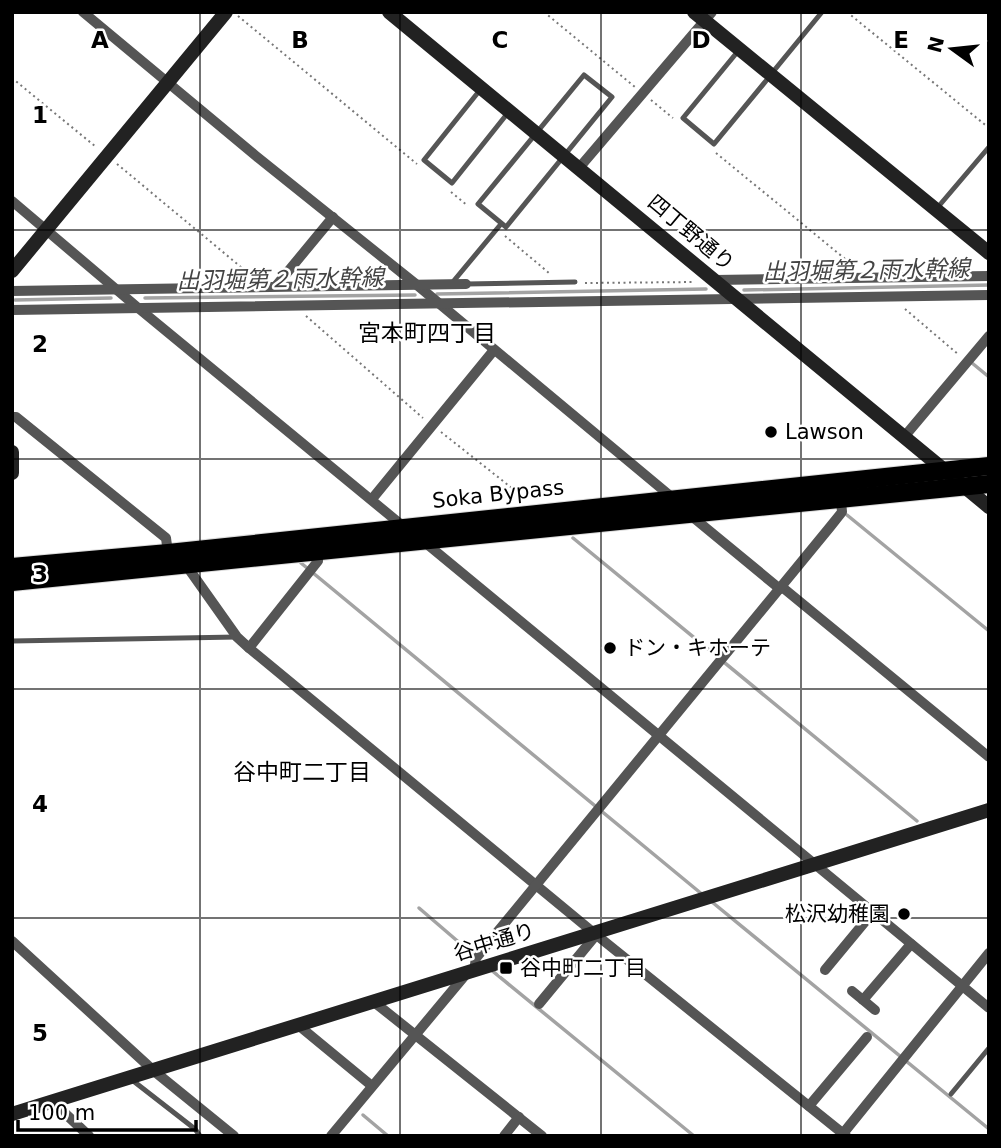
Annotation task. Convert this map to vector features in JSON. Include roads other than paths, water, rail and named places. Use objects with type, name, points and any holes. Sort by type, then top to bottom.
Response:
[{"type":"highway","name":"Soka Bypass","points":[[12,567],[168,553],[989,466]]},
{"type":"highway","name":"Soka Bypass","points":[[12,582],[989,484]]},
{"type":"street","points":[[83,12],[675,499]]},
{"type":"street","name":"四丁野通り","points":[[390,12],[989,507]]},
{"type":"street","points":[[12,271],[168,82],[230,13]]},
{"type":"street","points":[[579,168],[704,15],[770,76],[989,253]]},
{"type":"street","points":[[12,201],[137,307],[989,1008]]},
{"type":"street","points":[[276,286],[333,217]]},
{"type":"street","points":[[716,281],[989,276]]},
{"type":"street","points":[[12,290],[466,284]]},
{"type":"street","points":[[12,310],[989,295]]},
{"type":"street","points":[[904,437],[989,336]]},
{"type":"street","points":[[372,499],[494,350]]},
{"type":"street","points":[[12,417],[16,416],[166,538],[168,553]]},
{"type":"street","points":[[12,452],[12,473]]},
{"type":"street","points":[[331,1136],[470,972],[476,958],[842,512],[841,500]]},
{"type":"street","points":[[689,514],[989,757]]},
{"type":"street","points":[[249,648],[318,561],[318,552]]},
{"type":"street","points":[[186,565],[237,637],[249,648],[843,1135],[989,953]]},
{"type":"street","name":"谷中通り","points":[[12,1114],[989,810]]},
{"type":"street","points":[[825,970],[873,912]]},
{"type":"street","points":[[539,1004],[595,934]]},
{"type":"street","points":[[12,941],[154,1070],[234,1136]]},
{"type":"street","points":[[863,1000],[911,944]]},
{"type":"street","points":[[852,991],[875,1010]]},
{"type":"street","points":[[374,1002],[542,1136]]},
{"type":"street","points":[[298,1025],[372,1086]]},
{"type":"street","points":[[809,1106],[867,1037]]},
{"type":"street","points":[[53,1102],[89,1136]]},
{"type":"street","points":[[504,1136],[519,1117]]},
{"type":"lane","points":[[739,50],[682,118],[714,144],[821,12]]},
{"type":"lane","points":[[584,75],[612,97],[506,228],[478,204],[536,133],[584,75]]},
{"type":"lane","points":[[482,88],[424,160],[452,183],[510,111]]},
{"type":"lane","points":[[936,210],[989,147]]},
{"type":"lane","points":[[452,283],[501,224]]},
{"type":"lane","points":[[466,284],[575,282]]},
{"type":"lane","points":[[12,641],[237,637]]},
{"type":"lane","points":[[951,1094],[989,1048]]},
{"type":"lane","points":[[130,1078],[195,1129],[200,1136]]},
{"type":"waterway","name":"出羽堀第２雨水幹線","points":[[744,290],[989,285]]},
{"type":"waterway","name":"出羽堀第２雨水幹線","points":[[437,294],[706,289]]},
{"type":"waterway","name":"出羽堀第２雨水幹線","points":[[145,298],[415,295]]},
{"type":"waterway","name":"出羽堀第２雨水幹線","points":[[15,300],[111,298]]},
{"type":"waterway","points":[[972,363],[989,377]]},
{"type":"waterway","points":[[847,515],[989,631]]},
{"type":"waterway","points":[[573,538],[917,821]]},
{"type":"waterway","points":[[301,563],[703,895]]},
{"type":"waterway","points":[[712,902],[989,1129]]},
{"type":"waterway","points":[[419,908],[476,957]]},
{"type":"waterway","points":[[490,969],[694,1136]]},
{"type":"waterway","points":[[363,1115],[388,1136]]},
{"type":"place","name":"Lawson","points":[[771,432]]},
{"type":"place","name":"ドン・キホーテ","points":[[610,648]]},
{"type":"place","name":"松沢幼稚園","points":[[904,914]]},
{"type":"place","name":"谷中町二丁目","points":[[506,968]]},
{"type":"district","name":"宮本町四丁目","points":[[427,333]]},
{"type":"district","name":"谷中町二丁目","points":[[302,772]]}]
